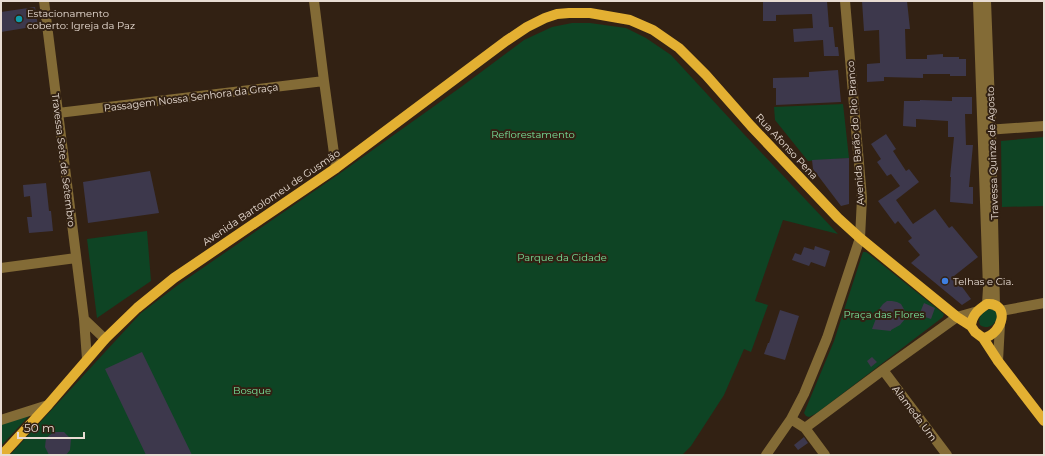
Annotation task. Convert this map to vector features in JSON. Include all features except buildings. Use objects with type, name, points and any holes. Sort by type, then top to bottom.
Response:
[{"type":"main road","name":"Rua Afonso Pena","points":[[590,12],[630,20],[653,30],[679,48],[706,75],[751,126],[838,218],[860,238],[957,317],[971,326]]},
{"type":"main road","name":"Avenida Bartolomeu de Gusmão","points":[[2,455],[105,339],[137,308],[174,278],[336,168],[506,41],[527,27],[557,14],[590,12]]},
{"type":"main road","points":[[983,338],[992,335],[1000,324],[1002,318],[994,307],[978,311],[973,317],[971,326],[975,332],[983,338],[998,361],[1044,421]]},
{"type":"street","name":"Travessa Sete de Setembro","points":[[44,1],[84,319],[87,359]]},
{"type":"street","points":[[314,1],[336,168]]},
{"type":"street","name":"Avenida Barão do Rio Branco","points":[[766,455],[791,419],[804,394],[826,338],[860,238],[862,198],[845,1]]},
{"type":"street","name":"Travessa Quinze de Agosto","points":[[978,1],[983,34],[994,307]]},
{"type":"street","name":"Travessa Quinze de Agosto","points":[[983,34],[986,1]]},
{"type":"street","name":"Passagem Nossa Senhora da Graça","points":[[58,113],[324,81]]},
{"type":"street","points":[[987,130],[1044,126]]},
{"type":"street","points":[[1,268],[76,258]]},
{"type":"street","points":[[994,307],[1044,304]]},
{"type":"street","points":[[805,428],[957,317],[978,311]]},
{"type":"street","points":[[84,319],[105,339]]},
{"type":"street","points":[[998,361],[1000,324]]},
{"type":"street","name":"Alameda Um","points":[[883,370],[947,455]]},
{"type":"street","points":[[1,420],[48,405]]},
{"type":"street","points":[[791,419],[805,428],[825,455]]},
{"type":"green space","name":"Parque da Cidade","points":[[572,23],[590,23],[626,28],[646,38],[671,55],[838,234],[783,220],[755,301],[768,305],[751,352],[744,349],[724,395],[691,446],[682,455],[10,455],[141,313],[178,285],[339,174],[524,40],[552,27]]},
{"type":"green space","points":[[843,104],[849,158],[808,161],[775,120],[774,107]]},
{"type":"green space","points":[[1044,137],[1044,206],[1002,207],[1001,141]]},
{"type":"green space","points":[[147,231],[151,281],[97,318],[87,239]]},
{"type":"green space","name":"Praça das Flores","points":[[863,252],[869,254],[944,314],[943,317],[817,413],[809,417],[806,416],[804,413],[834,341]]},
{"type":"green space","points":[[996,307],[997,318],[995,322],[991,326],[987,327],[980,325],[979,321],[981,315]]},
{"type":"green space","points":[[30,415],[1,446],[1,424]]},
{"type":"place","name":"Estacionamento coberto: Igreja da Paz","points":[[19,19]]},
{"type":"place","name":"Telhas e Cia.","points":[[945,281]]},
{"type":"park label","name":"Reflorestamento","points":[[533,134]]},
{"type":"park label","name":"Bosque","points":[[252,390]]}]
